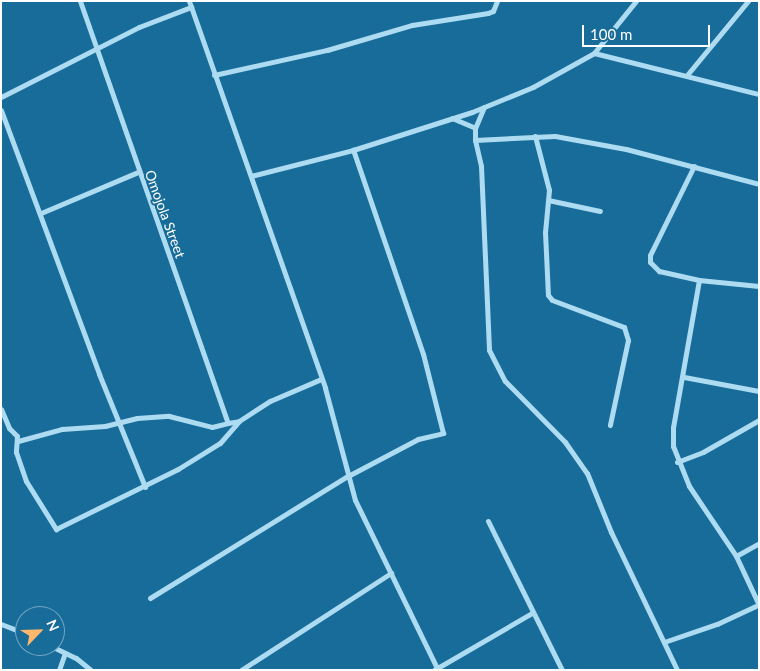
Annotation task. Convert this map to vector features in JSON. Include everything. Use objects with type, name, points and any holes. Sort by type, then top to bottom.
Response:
[{"type":"street","name":"Omojola Street","points":[[80,1],[98,48],[99,59],[138,172],[228,423]]},
{"type":"street","points":[[189,1],[321,379],[346,477],[367,531],[391,572],[436,669],[532,613]]},
{"type":"street","points":[[214,75],[327,50],[412,25],[488,13],[493,11],[497,1]]},
{"type":"street","points":[[251,176],[353,150],[484,107],[533,87],[594,53],[636,1]]},
{"type":"street","points":[[687,75],[748,1]]},
{"type":"street","points":[[1,97],[139,27],[191,7]]},
{"type":"street","points":[[594,53],[759,94]]},
{"type":"street","points":[[484,107],[475,128],[475,140],[481,166],[489,350],[505,381],[566,442],[587,473],[677,670]]},
{"type":"street","points":[[1,110],[145,487]]},
{"type":"street","points":[[452,118],[475,128]]},
{"type":"street","points":[[475,140],[535,136],[603,144],[759,184]]},
{"type":"street","points":[[535,136],[548,183],[545,232],[550,298],[624,327],[628,340],[610,425]]},
{"type":"street","points":[[150,598],[346,477],[409,443],[437,436],[444,430],[423,354],[353,150]]},
{"type":"street","points":[[694,166],[650,255],[650,262],[659,271],[699,280],[759,286]]},
{"type":"street","points":[[41,213],[138,172]]},
{"type":"street","points":[[548,200],[600,211]]},
{"type":"street","points":[[664,642],[718,624],[759,605],[736,556],[689,486],[677,462],[673,427],[684,377],[699,280]]},
{"type":"street","points":[[684,377],[759,391]]},
{"type":"street","points":[[1,409],[9,428],[18,441],[16,452],[26,481],[56,529],[145,487],[220,443],[239,421],[270,401],[321,379]]},
{"type":"street","points":[[18,441],[62,430],[105,426],[119,422],[169,416],[212,426],[239,421]]},
{"type":"street","points":[[677,462],[703,452],[759,420]]},
{"type":"street","points":[[488,520],[532,613],[562,670]]},
{"type":"street","points":[[736,556],[759,543]]},
{"type":"street","points":[[241,670],[391,572]]},
{"type":"street","points":[[1,624],[15,629]]},
{"type":"street","points":[[65,653],[91,670]]},
{"type":"street","points":[[59,670],[64,656]]}]
